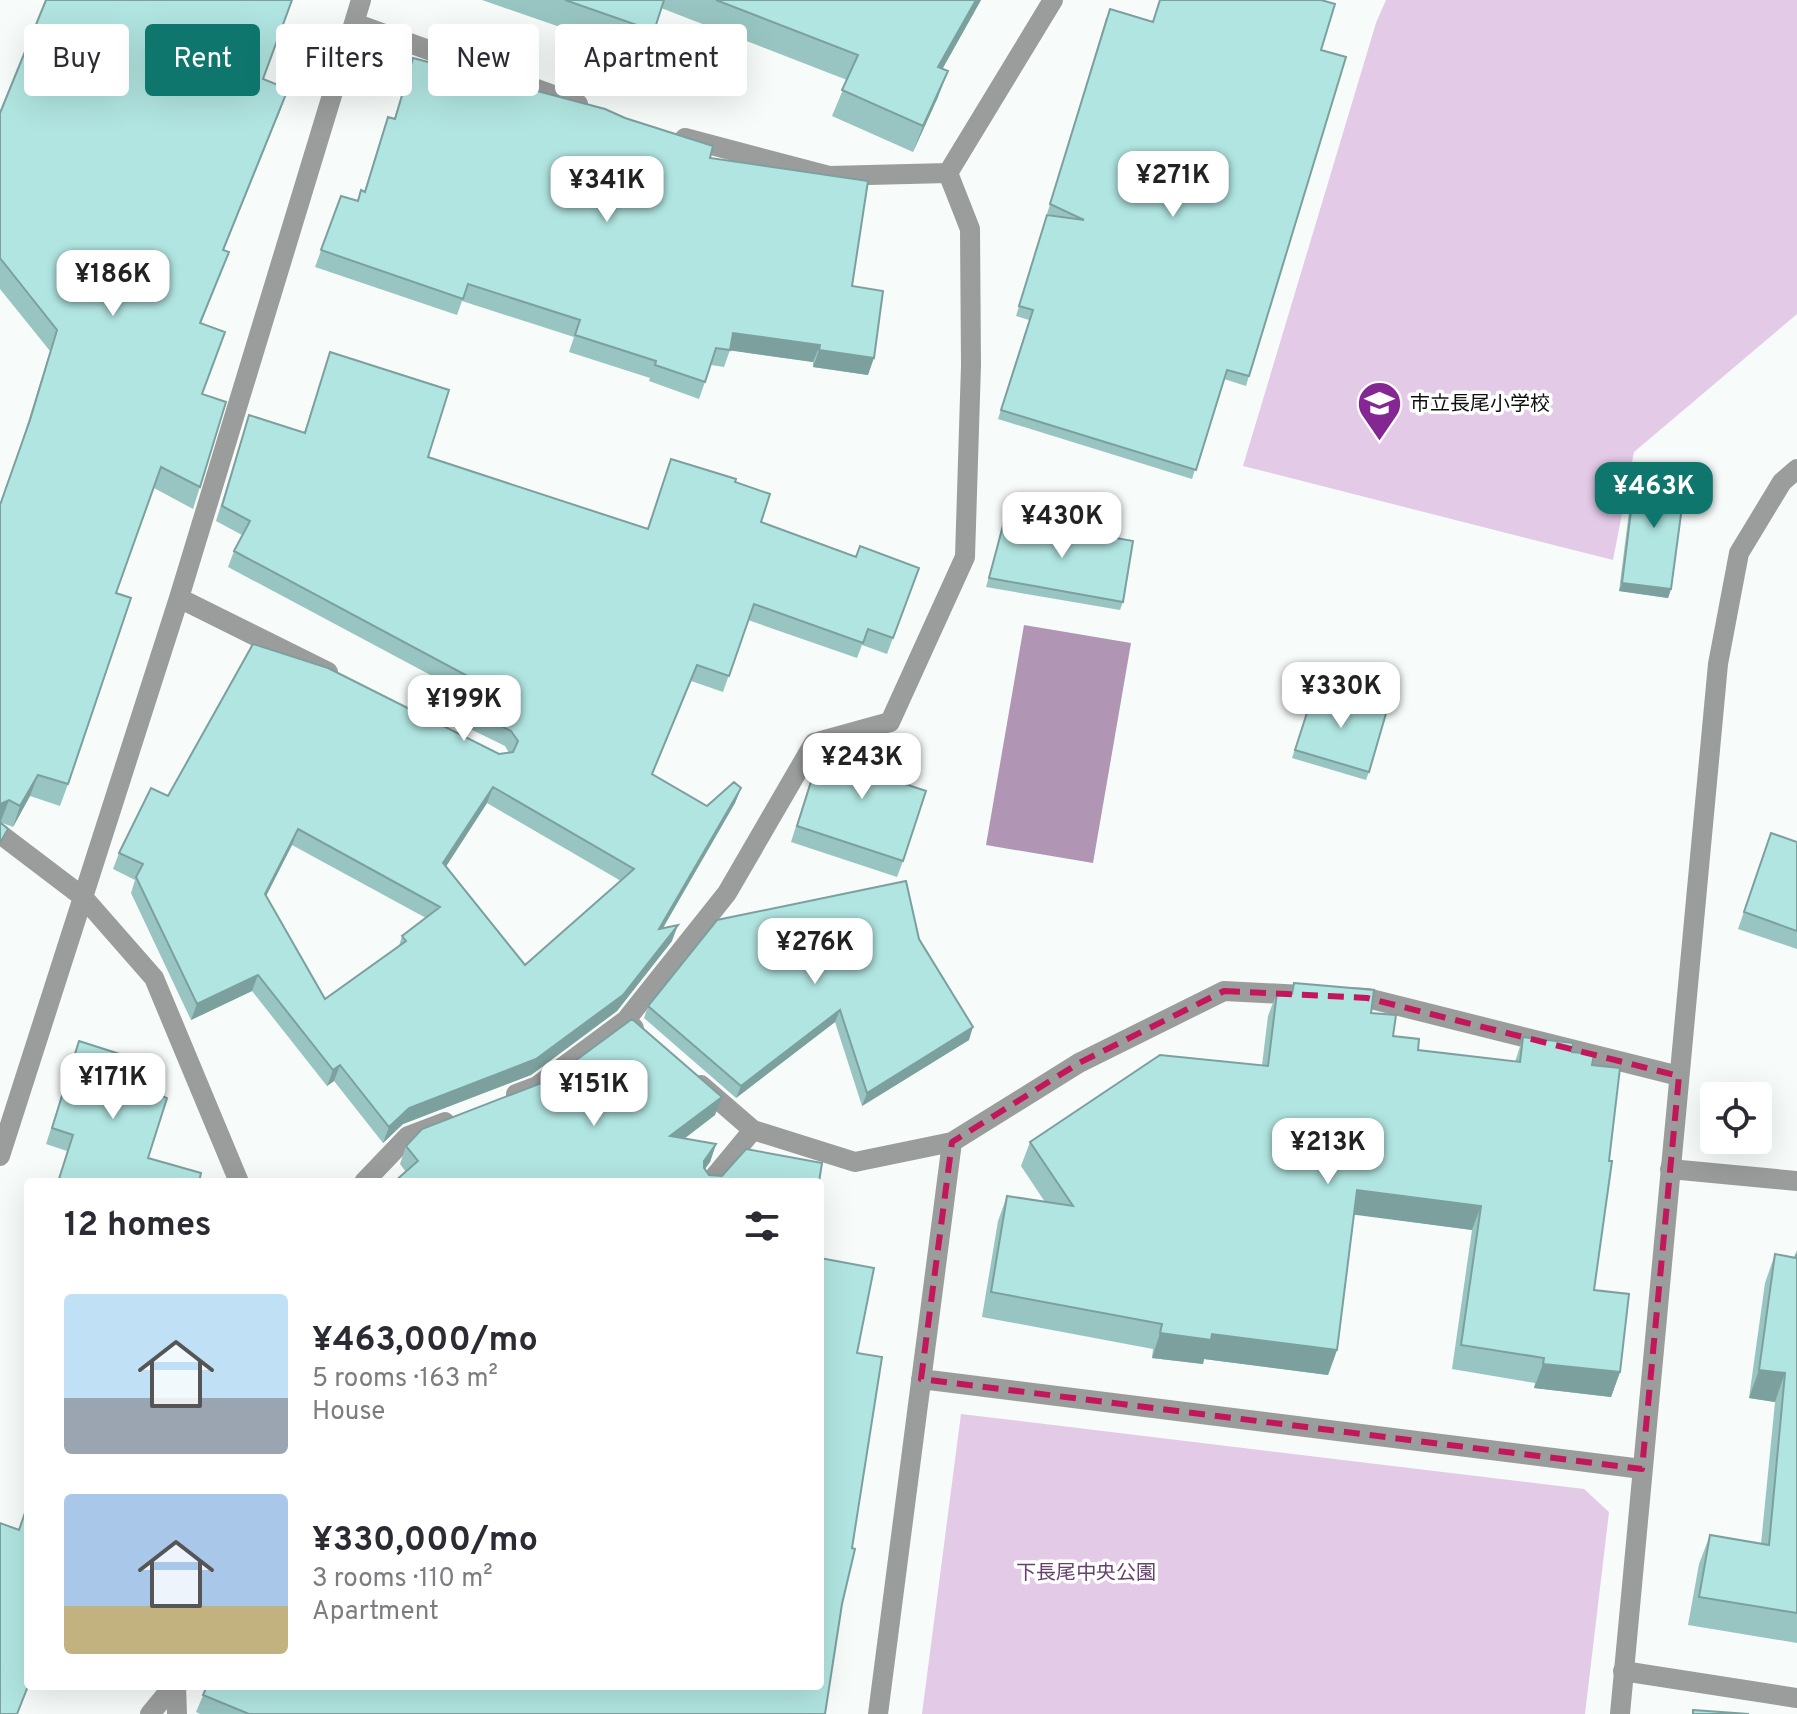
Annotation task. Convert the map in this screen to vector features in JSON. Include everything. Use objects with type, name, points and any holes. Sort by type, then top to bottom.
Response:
[{"type":"street","points":[[0,1156],[179,598],[361,0]]},
{"type":"street","points":[[948,173],[1053,0]]},
{"type":"street","points":[[354,23],[592,109]]},
{"type":"street","points":[[666,133],[829,176],[948,173]]},
{"type":"street","points":[[494,1103],[537,1086],[626,1020],[727,893],[814,743],[890,722],[965,557],[971,365],[970,229],[948,173]]},
{"type":"street","points":[[1620,1714],[1718,664],[1739,553],[1782,482],[1797,469]]},
{"type":"street","points":[[179,598],[346,681]]},
{"type":"street","points":[[0,834],[83,897],[154,978],[237,1178]]},
{"type":"street","points":[[684,1070],[753,1130],[855,1162],[952,1142],[1079,1063],[1224,991],[1367,998],[1679,1076]]},
{"type":"street","points":[[626,1020],[649,1040]]},
{"type":"street","points":[[368,1178],[408,1136],[465,1114]]},
{"type":"street","points":[[713,1178],[753,1130]]},
{"type":"street","points":[[878,1714],[952,1142]]},
{"type":"street","points":[[1670,1169],[1797,1181]]},
{"type":"street","points":[[921,1379],[1642,1469]]},
{"type":"street","points":[[1623,1671],[1797,1698]]},
{"type":"street","points":[[150,1714],[171,1690]]},
{"type":"street","points":[[174,1690],[177,1714]]},
{"type":"highlighted area","points":[[1224,991],[1367,998],[1679,1076],[1642,1469],[921,1379],[952,1142],[1079,1063]]},
{"type":"green space","points":[[1386,0],[1797,0],[1797,314],[1634,452],[1613,560],[1243,466],[1376,23]]},
{"type":"green space","name":"下長尾中央公園","points":[[961,1414],[1584,1489],[1609,1512],[1585,1714],[922,1714]]},
{"type":"shaded area","points":[[1024,625],[1131,643],[1093,863],[986,845]]},
{"type":"building","points":[[46,0],[292,0],[283,24],[276,24],[276,44],[263,79],[276,84],[276,96],[285,96],[223,250],[229,252],[200,323],[225,332],[202,394],[226,402],[200,487],[161,467],[116,593],[131,598],[68,784],[38,775],[20,806],[9,800],[0,804],[0,505],[57,330],[0,258],[0,113],[24,54],[24,96],[129,96],[129,24],[36,24]]},
{"type":"building","points":[[565,0],[664,0],[656,24],[634,24]]},
{"type":"building","points":[[716,0],[976,0],[938,67],[948,71],[923,126],[842,90],[858,55]]},
{"type":"building","points":[[1160,0],[1321,0],[1335,4],[1321,50],[1346,57],[1249,376],[1227,370],[1196,470],[1001,410],[1033,310],[1019,306],[1047,215],[1084,220],[1050,204],[1110,9],[1153,22]]},
{"type":"building","points":[[413,58],[428,62],[428,96],[539,96],[539,91],[605,109],[713,146],[710,158],[868,181],[852,286],[883,291],[874,358],[819,350],[820,345],[733,333],[730,350],[716,348],[705,382],[655,365],[656,361],[575,335],[580,320],[468,284],[463,299],[321,250],[341,196],[358,201],[361,190],[365,192],[388,117],[395,119],[402,96],[412,96]]},
{"type":"building","points":[[330,352],[449,390],[428,457],[648,529],[671,459],[736,479],[735,482],[770,494],[761,522],[856,557],[860,546],[919,568],[893,638],[868,629],[863,643],[754,604],[729,676],[697,665],[652,774],[707,806],[734,782],[741,788],[659,929],[678,925],[623,995],[536,1059],[409,1108],[389,1127],[340,1065],[333,1070],[258,975],[197,1004],[136,877],[143,864],[119,853],[151,788],[168,796],[253,644],[328,668],[499,754],[513,752],[518,741],[511,731],[461,706],[473,679],[234,551],[250,521],[222,506],[249,415],[305,433]],"holes":[[[493,787],[634,869],[525,965],[443,863]],[[298,829],[440,907],[402,936],[406,941],[325,999],[265,894]]]},
{"type":"building","points":[[1636,471],[1686,477],[1671,589],[1622,583]]},
{"type":"building","points":[[1005,518],[1133,541],[1123,602],[989,578]]},
{"type":"building","points":[[1315,688],[1387,710],[1369,772],[1295,750]]},
{"type":"building","points":[[828,739],[905,763],[899,782],[926,791],[903,861],[797,826],[821,750]]},
{"type":"building","points":[[0,822],[8,829],[0,843]]},
{"type":"building","points":[[1771,833],[1797,842],[1797,931],[1744,912]]},
{"type":"building","points":[[906,881],[919,939],[973,1027],[867,1093],[840,1010],[741,1086],[648,1006],[717,920]]},
{"type":"building","points":[[1294,983],[1374,990],[1371,1013],[1396,1015],[1393,1036],[1419,1039],[1418,1050],[1520,1062],[1523,1037],[1573,1043],[1572,1052],[1594,1054],[1592,1065],[1620,1068],[1609,1161],[1612,1161],[1594,1290],[1629,1294],[1620,1372],[1543,1364],[1544,1358],[1461,1345],[1481,1206],[1357,1190],[1337,1350],[1212,1334],[1211,1340],[1160,1333],[1162,1324],[991,1292],[1007,1196],[1073,1206],[1030,1142],[1160,1055],[1268,1066],[1277,992],[1292,994]]},
{"type":"building","points":[[632,1019],[722,1097],[670,1136],[716,1144],[704,1161],[709,1175],[722,1176],[746,1149],[822,1163],[820,1178],[399,1178],[418,1161],[406,1146],[422,1129],[549,1080]]},
{"type":"building","points":[[79,1041],[157,1066],[149,1091],[167,1098],[148,1158],[201,1173],[200,1178],[59,1178],[73,1135],[52,1128]]},
{"type":"building","points":[[1775,1254],[1796,1258],[1797,1254],[1797,1613],[1699,1597],[1710,1535],[1769,1545],[1785,1373],[1759,1370]]},
{"type":"building","points":[[824,1259],[874,1268],[857,1353],[882,1357],[852,1548],[855,1549],[842,1604],[825,1714],[249,1714],[203,1695],[205,1690],[824,1690]]},
{"type":"building","points":[[24,1516],[24,1690],[26,1690],[17,1714],[0,1714],[0,1523],[19,1530]]},
{"type":"building","points":[[1693,1710],[1749,1714],[1693,1714]]},
{"type":"place","name":"市立長尾小学校","points":[[1379,442]]}]
